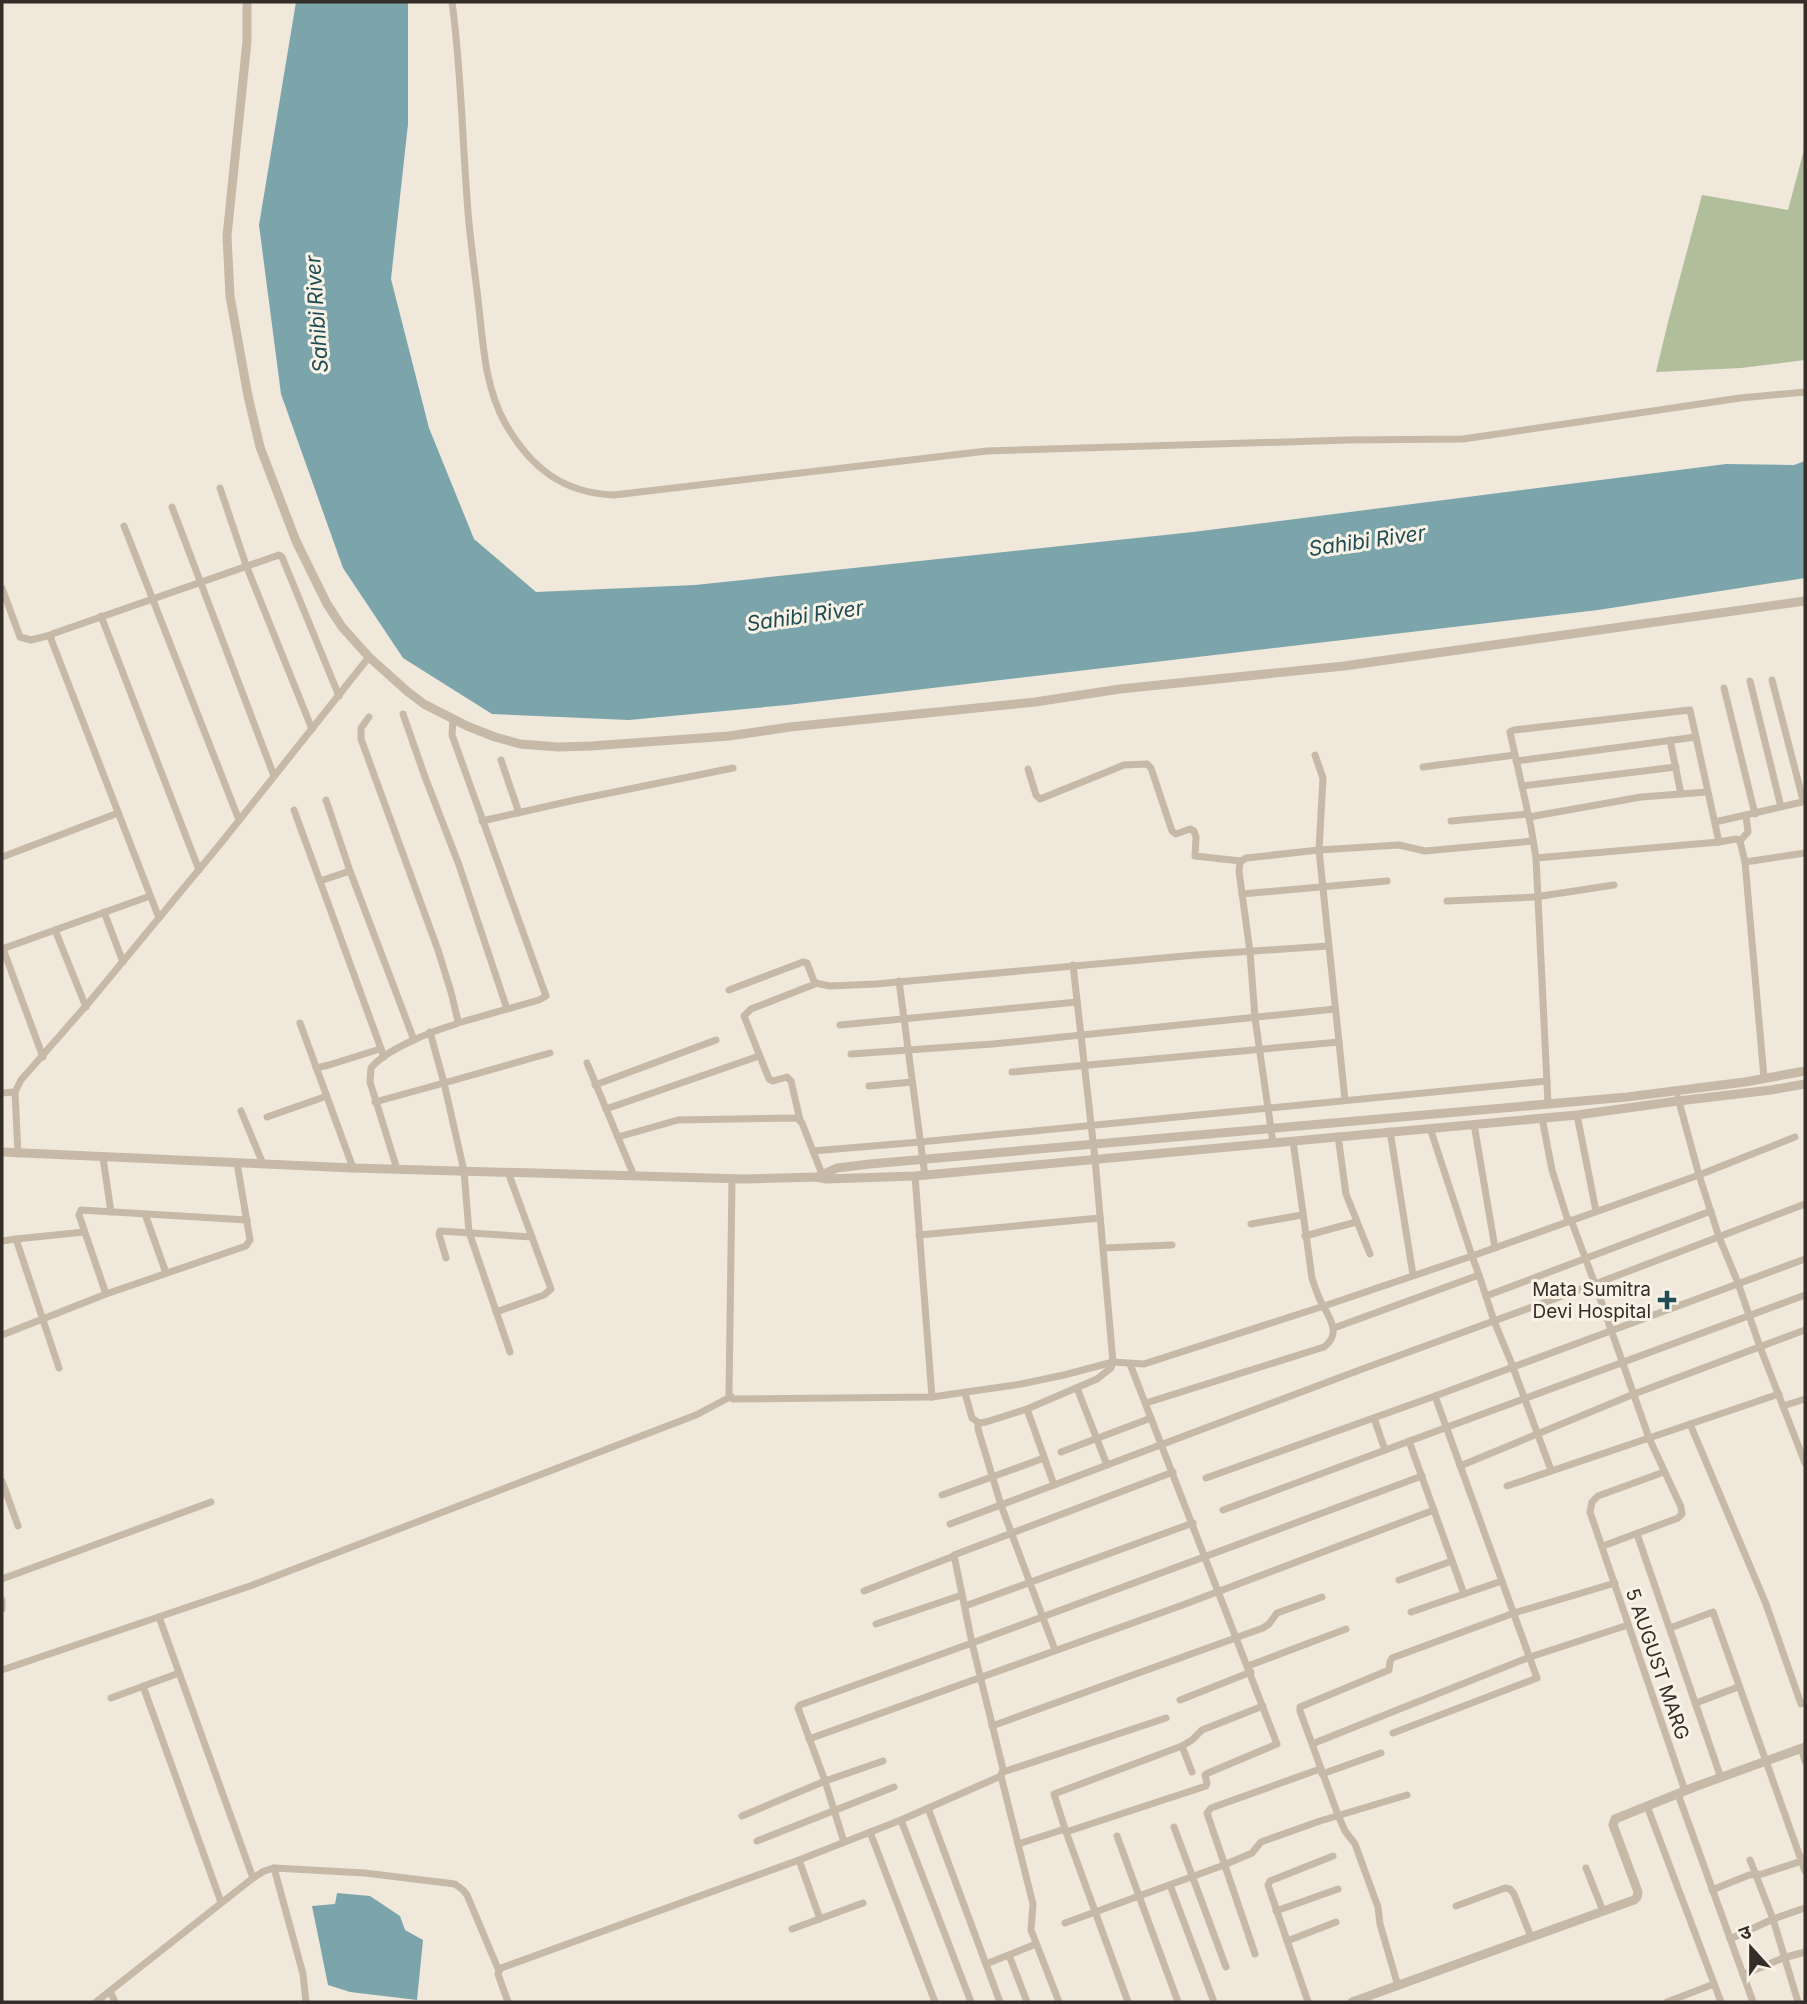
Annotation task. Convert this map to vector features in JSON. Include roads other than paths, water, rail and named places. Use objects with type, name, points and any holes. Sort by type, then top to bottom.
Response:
[{"type":"street","points":[[247,2],[247,41],[227,236],[227,278],[260,447],[285,514],[327,604],[342,627],[369,657],[424,704],[495,737],[530,746],[558,747],[706,738],[1035,702],[1119,689],[1343,666],[1805,601]]},
{"type":"street","points":[[452,2],[458,42],[467,202],[489,384],[505,423],[530,459],[561,483],[587,493],[627,494],[987,452],[1348,440],[1463,439],[1740,398],[1805,392]]},
{"type":"street","points":[[220,488],[246,565],[313,729]]},
{"type":"street","points":[[172,507],[274,776]]},
{"type":"street","points":[[124,526],[239,820]]},
{"type":"street","points":[[2,587],[17,632],[20,637],[31,640],[276,555],[282,557],[340,696]]},
{"type":"street","points":[[101,615],[199,870]]},
{"type":"street","points":[[51,635],[159,918]]},
{"type":"street","points":[[18,1154],[15,1092],[21,1080],[199,870],[369,657]]},
{"type":"street","points":[[1715,822],[1802,802],[1803,797],[1772,680]]},
{"type":"street","points":[[1750,681],[1781,807]]},
{"type":"street","points":[[1724,688],[1751,815],[1748,831],[1740,841]]},
{"type":"street","points":[[1548,1104],[1536,858],[1510,733],[1514,730],[1690,710],[1719,842]]},
{"type":"street","points":[[403,714],[459,865],[507,1009]]},
{"type":"street","points":[[369,717],[360,728],[361,739],[439,950],[458,1023]]},
{"type":"street","points":[[397,1169],[370,1082],[370,1070],[375,1063],[430,1032],[544,998],[546,995],[452,735],[453,719]]},
{"type":"street","points":[[1423,767],[1696,737]]},
{"type":"street","points":[[1670,740],[1681,794]]},
{"type":"street","points":[[1315,755],[1322,778],[1319,850],[1345,1100]]},
{"type":"street","points":[[501,760],[519,813]]},
{"type":"street","points":[[1028,769],[1040,799],[1124,765],[1149,765],[1172,831],[1176,834],[1190,829],[1194,831],[1195,856],[1241,861],[1246,858],[1319,850],[1399,845],[1425,851],[1533,841]]},
{"type":"street","points":[[1522,786],[1676,767]]},
{"type":"street","points":[[482,821],[733,768]]},
{"type":"street","points":[[1451,821],[1529,816],[1641,797],[1707,792]]},
{"type":"street","points":[[326,800],[414,1040]]},
{"type":"street","points":[[294,810],[384,1057]]},
{"type":"street","points":[[2,856],[118,813]]},
{"type":"street","points":[[1536,858],[1736,839],[1740,841]]},
{"type":"street","points":[[1740,841],[1745,862],[1764,1079]]},
{"type":"street","points":[[1745,862],[1805,853]]},
{"type":"street","points":[[1241,861],[1238,872],[1273,1143]]},
{"type":"street","points":[[320,881],[350,871]]},
{"type":"street","points":[[1242,894],[1387,881]]},
{"type":"street","points":[[1447,901],[1538,896],[1614,886]]},
{"type":"street","points":[[43,1057],[2,949],[150,896]]},
{"type":"street","points":[[104,912],[123,962]]},
{"type":"street","points":[[55,930],[86,1006]]},
{"type":"street","points":[[819,1176],[813,1151],[800,1120],[791,1081],[787,1077],[770,1080],[744,1019],[747,1011],[815,983],[830,986],[1328,946]]},
{"type":"street","points":[[729,990],[806,961],[815,983]]},
{"type":"street","points":[[965,1393],[972,1418],[978,1423],[986,1422],[1027,1409],[1103,1376],[1113,1362],[1095,1158],[1073,965]]},
{"type":"street","points":[[899,981],[922,1159],[919,1234],[932,1397]]},
{"type":"street","points":[[840,1025],[1077,1002]]},
{"type":"street","points":[[851,1054],[908,1051],[1335,1009]]},
{"type":"street","points":[[300,1023],[353,1168]]},
{"type":"street","points":[[430,1032],[464,1171],[469,1233],[510,1352]]},
{"type":"street","points":[[596,1085],[716,1040]]},
{"type":"street","points":[[1012,1072],[1339,1042]]},
{"type":"street","points":[[316,1068],[380,1049]]},
{"type":"street","points":[[376,1102],[550,1054]]},
{"type":"street","points":[[606,1109],[760,1056]]},
{"type":"street","points":[[586,1063],[634,1176]]},
{"type":"street","points":[[819,1176],[826,1179],[920,1176],[1577,1115],[1805,1071]]},
{"type":"street","points":[[813,1151],[1547,1081]]},
{"type":"street","points":[[869,1086],[912,1082]]},
{"type":"street","points":[[2,1152],[353,1168],[732,1179],[819,1176],[837,1168],[922,1159],[1627,1097],[1771,1090],[1805,1084]]},
{"type":"street","points":[[2,1093],[15,1092]]},
{"type":"street","points":[[267,1117],[327,1096]]},
{"type":"street","points":[[1678,1096],[1719,1237],[1805,1463]]},
{"type":"street","points":[[241,1111],[263,1164]]},
{"type":"street","points":[[1577,1115],[1596,1211]]},
{"type":"street","points":[[1542,1118],[1552,1170],[1569,1220],[1595,1284],[1649,1438],[1682,1514],[1678,1518],[1603,1546]]},
{"type":"street","points":[[618,1137],[678,1120],[800,1120]]},
{"type":"street","points":[[1474,1124],[1495,1248]]},
{"type":"street","points":[[1430,1128],[1494,1321],[1551,1471]]},
{"type":"street","points":[[1390,1131],[1413,1275]]},
{"type":"street","points":[[1338,1136],[1344,1186],[1370,1254]]},
{"type":"street","points":[[730,1397],[737,1400],[932,1397],[1029,1383],[1113,1362],[1144,1364],[1495,1248],[1699,1175],[1795,1137]]},
{"type":"street","points":[[1146,1403],[1324,1348],[1330,1342],[1334,1328],[1312,1278],[1293,1141]]},
{"type":"street","points":[[103,1158],[111,1212]]},
{"type":"street","points":[[2,1335],[106,1294],[246,1246],[250,1240],[237,1163]]},
{"type":"street","points":[[496,1312],[544,1295],[551,1289],[508,1172]]},
{"type":"street","points":[[730,1397],[732,1179]]},
{"type":"street","points":[[950,1524],[1805,1204]]},
{"type":"street","points":[[106,1294],[84,1232],[80,1210],[247,1220]]},
{"type":"street","points":[[1486,1296],[1711,1211]]},
{"type":"street","points":[[145,1214],[166,1273]]},
{"type":"street","points":[[1251,1224],[1302,1215]]},
{"type":"street","points":[[919,1234],[1100,1219]]},
{"type":"street","points":[[1306,1236],[1356,1222]]},
{"type":"street","points":[[446,1258],[439,1231],[532,1237]]},
{"type":"street","points":[[2,1241],[84,1232]]},
{"type":"street","points":[[16,1239],[59,1368]]},
{"type":"street","points":[[1103,1248],[1172,1245]]},
{"type":"street","points":[[1206,1478],[1805,1259]]},
{"type":"street","points":[[1334,1328],[1479,1275]]},
{"type":"street","points":[[1223,1510],[1805,1295]]},
{"type":"street","points":[[1460,1466],[1634,1394],[1805,1330]]},
{"type":"street","points":[[1018,1843],[1206,1786],[1205,1775],[1208,1773],[1276,1746],[1278,1742],[1130,1364]]},
{"type":"street","points":[[1077,1388],[1107,1465]]},
{"type":"street","points":[[1507,1486],[1779,1394]]},
{"type":"street","points":[[1393,1733],[1537,1676],[1435,1396]]},
{"type":"street","points":[[2,1670],[250,1586],[696,1415],[730,1397]]},
{"type":"street","points":[[1783,1406],[1805,1399]]},
{"type":"street","points":[[1027,1409],[1054,1485]]},
{"type":"street","points":[[1061,1452],[1152,1418]]},
{"type":"street","points":[[1374,1418],[1385,1450]]},
{"type":"street","points":[[978,1423],[1001,1505],[1055,1650]]},
{"type":"street","points":[[1690,1424],[1766,1604],[1801,1704]]},
{"type":"street","points":[[1409,1441],[1464,1594]]},
{"type":"street","points":[[942,1495],[1044,1458]]},
{"type":"street","points":[[864,1591],[1173,1472]]},
{"type":"street","name":"5 AUGUST MARG","points":[[1664,1472],[1598,1496],[1593,1500],[1590,1512],[1713,1889],[1753,2002]]},
{"type":"street","points":[[844,1842],[798,1709],[800,1705],[1422,1476]]},
{"type":"street","points":[[2,1481],[18,1527]]},
{"type":"street","points":[[2,1579],[211,1502]]},
{"type":"street","points":[[809,1739],[1434,1510]]},
{"type":"street","points":[[965,1606],[1193,1523]]},
{"type":"street","points":[[1637,1534],[1721,1777]]},
{"type":"street","points":[[954,1556],[1033,1904],[1031,1926],[1059,2002]]},
{"type":"street","points":[[1399,1580],[1452,1561]]},
{"type":"street","points":[[1411,1612],[1502,1581]]},
{"type":"street","points":[[1398,1986],[1380,1924],[1378,1907],[1355,1844],[1345,1831],[1321,1771],[1300,1711],[1301,1706],[1389,1670],[1392,1658],[1514,1614],[1615,1584]]},
{"type":"street","points":[[876,1624],[962,1595]]},
{"type":"street","points":[[992,1727],[1237,1638],[1267,1626],[1280,1612],[1322,1597]]},
{"type":"street","points":[[2,1600],[2,1609]]},
{"type":"street","points":[[1670,1628],[1713,1612],[1805,1871]]},
{"type":"street","points":[[159,1617],[253,1878]]},
{"type":"street","points":[[1312,1744],[1530,1657],[1628,1625]]},
{"type":"street","points":[[1180,1700],[1346,1629]]},
{"type":"street","points":[[111,1698],[179,1673]]},
{"type":"street","points":[[143,1686],[221,1902]]},
{"type":"street","points":[[1696,1703],[1738,1687]]},
{"type":"street","points":[[1128,2002],[1065,1830],[1055,1793],[1182,1745],[1192,1740],[1201,1730],[1264,1706]]},
{"type":"street","points":[[499,1971],[506,1966],[799,1860],[928,1808],[1002,1774],[1166,1718]]},
{"type":"street","points":[[1182,1745],[1192,1772]]},
{"type":"street","points":[[1352,2002],[1634,1900],[1637,1895],[1613,1825],[1615,1819],[1803,1747],[1805,1761]]},
{"type":"street","points":[[1255,1954],[1207,1816],[1208,1810],[1381,1753]]},
{"type":"street","points":[[742,1816],[825,1781],[883,1761]]},
{"type":"street","points":[[757,1841],[894,1787]]},
{"type":"street","points":[[1065,1923],[1224,1865],[1252,1853],[1261,1842],[1338,1815],[1407,1795]]},
{"type":"street","points":[[1647,1806],[1721,2002]]},
{"type":"street","points":[[928,1808],[1000,2002]]},
{"type":"street","points":[[901,1819],[971,2002]]},
{"type":"street","points":[[1174,1827],[1226,1968]]},
{"type":"street","points":[[870,1832],[935,2002]]},
{"type":"street","points":[[1117,1836],[1178,2002]]},
{"type":"street","points":[[1308,2002],[1268,1882],[1333,1856]]},
{"type":"street","points":[[799,1860],[820,1919]]},
{"type":"street","points":[[1750,1860],[1773,1919],[1798,2002]]},
{"type":"street","points":[[1713,1889],[1749,1875],[1802,1861]]},
{"type":"street","points":[[274,1868],[303,1974],[306,2002]]},
{"type":"street","points":[[96,2002],[221,1902],[253,1878],[274,1868],[365,1873],[455,1884],[467,1895],[499,1971],[508,2002]]},
{"type":"street","points":[[1586,1868],[1603,1911]]},
{"type":"street","points":[[1170,1885],[1214,2002]]},
{"type":"street","points":[[1455,1906],[1505,1888],[1510,1889],[1531,1937]]},
{"type":"street","points":[[1276,1910],[1338,1889]]},
{"type":"street","points":[[792,1929],[863,1903]]},
{"type":"street","points":[[1730,1939],[1805,1908]]},
{"type":"street","points":[[1287,1941],[1336,1922]]},
{"type":"street","points":[[986,1964],[1037,1944]]},
{"type":"street","points":[[1743,1975],[1805,1952]]},
{"type":"street","points":[[1009,1955],[1027,2002]]},
{"type":"street","points":[[1667,2002],[1714,1984]]},
{"type":"street","points":[[110,1992],[115,2002]]},
{"type":"water","name":"Sahibi River","points":[[296,2],[408,2],[408,124],[391,279],[429,428],[474,539],[536,592],[695,585],[1193,532],[1726,464],[1794,465],[1805,461],[1805,578],[1598,610],[787,705],[629,720],[492,714],[403,658],[343,568],[281,394],[259,225]]},
{"type":"water","points":[[337,1893],[370,1896],[400,1916],[405,1930],[423,1940],[417,2000],[350,1992],[328,1985],[312,1906],[335,1904]]},
{"type":"place","name":"Mata Sumitra Devi Hospital","points":[[1667,1300]]}]
